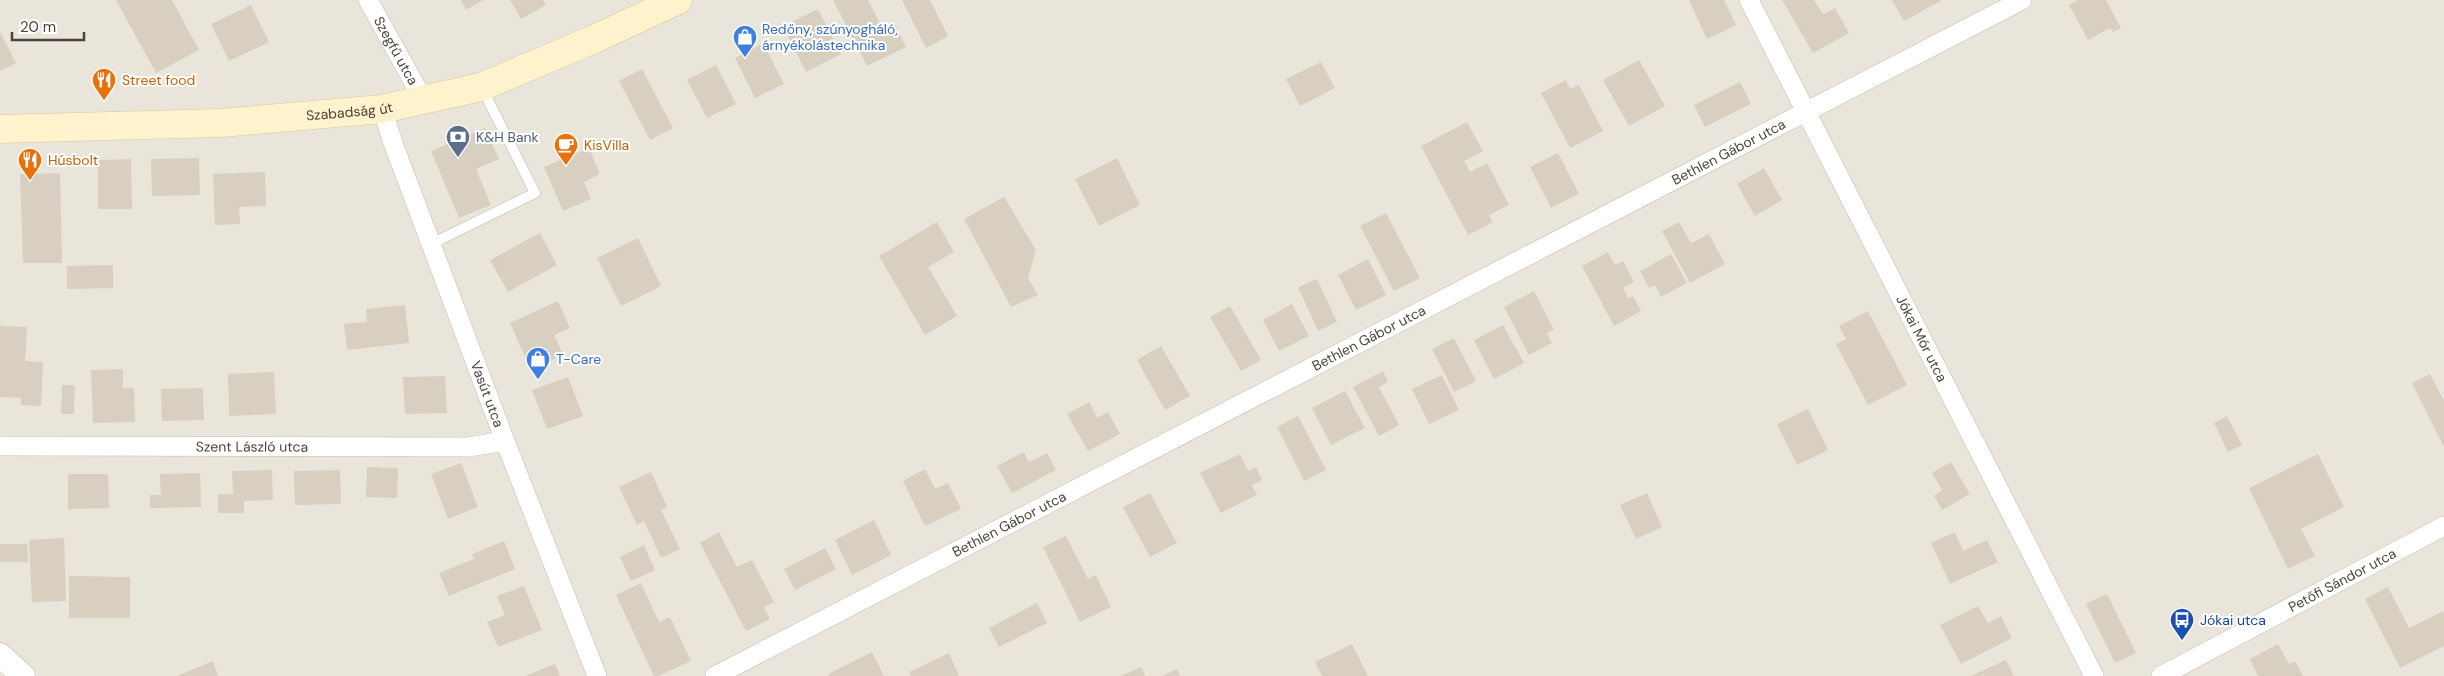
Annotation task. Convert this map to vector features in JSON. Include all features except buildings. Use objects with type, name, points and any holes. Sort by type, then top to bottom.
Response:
[{"type":"main road","name":"Szabadság út","points":[[0,129],[221,123],[382,109],[481,87],[592,40],[678,0]]},
{"type":"street","name":"Szegfű utca","points":[[368,0],[424,101]]},
{"type":"street","name":"Jókai Mór utca","points":[[1749,0],[2094,676]]},
{"type":"street","name":"Bethlen Gábor utca","points":[[715,676],[1807,113],[2022,0]]},
{"type":"street","name":"Vasút utca","points":[[382,109],[505,441],[597,676]]},
{"type":"street","name":"Szent László utca","points":[[0,446],[468,447],[505,441]]},
{"type":"street","name":"Petőfi Sándor utca","points":[[2161,676],[2444,526]]},
{"type":"street","points":[[0,655],[23,676]]},
{"type":"lane","points":[[431,244],[535,194],[481,87]]},
{"type":"shaded area","points":[[0,0],[2444,0],[2444,676],[0,676]]},
{"type":"place","name":"Redőny, szúnyogháló, árnyékolástechnika","points":[[745,58]]},
{"type":"place","name":"Street food","points":[[104,101]]},
{"type":"place","name":"K&H Bank","points":[[458,158]]},
{"type":"place","name":"KisVilla","points":[[566,166]]},
{"type":"place","name":"Húsbolt","points":[[30,181]]},
{"type":"place","name":"T-Care","points":[[538,380]]},
{"type":"place","name":"Jókai utca","points":[[2182,641]]}]
